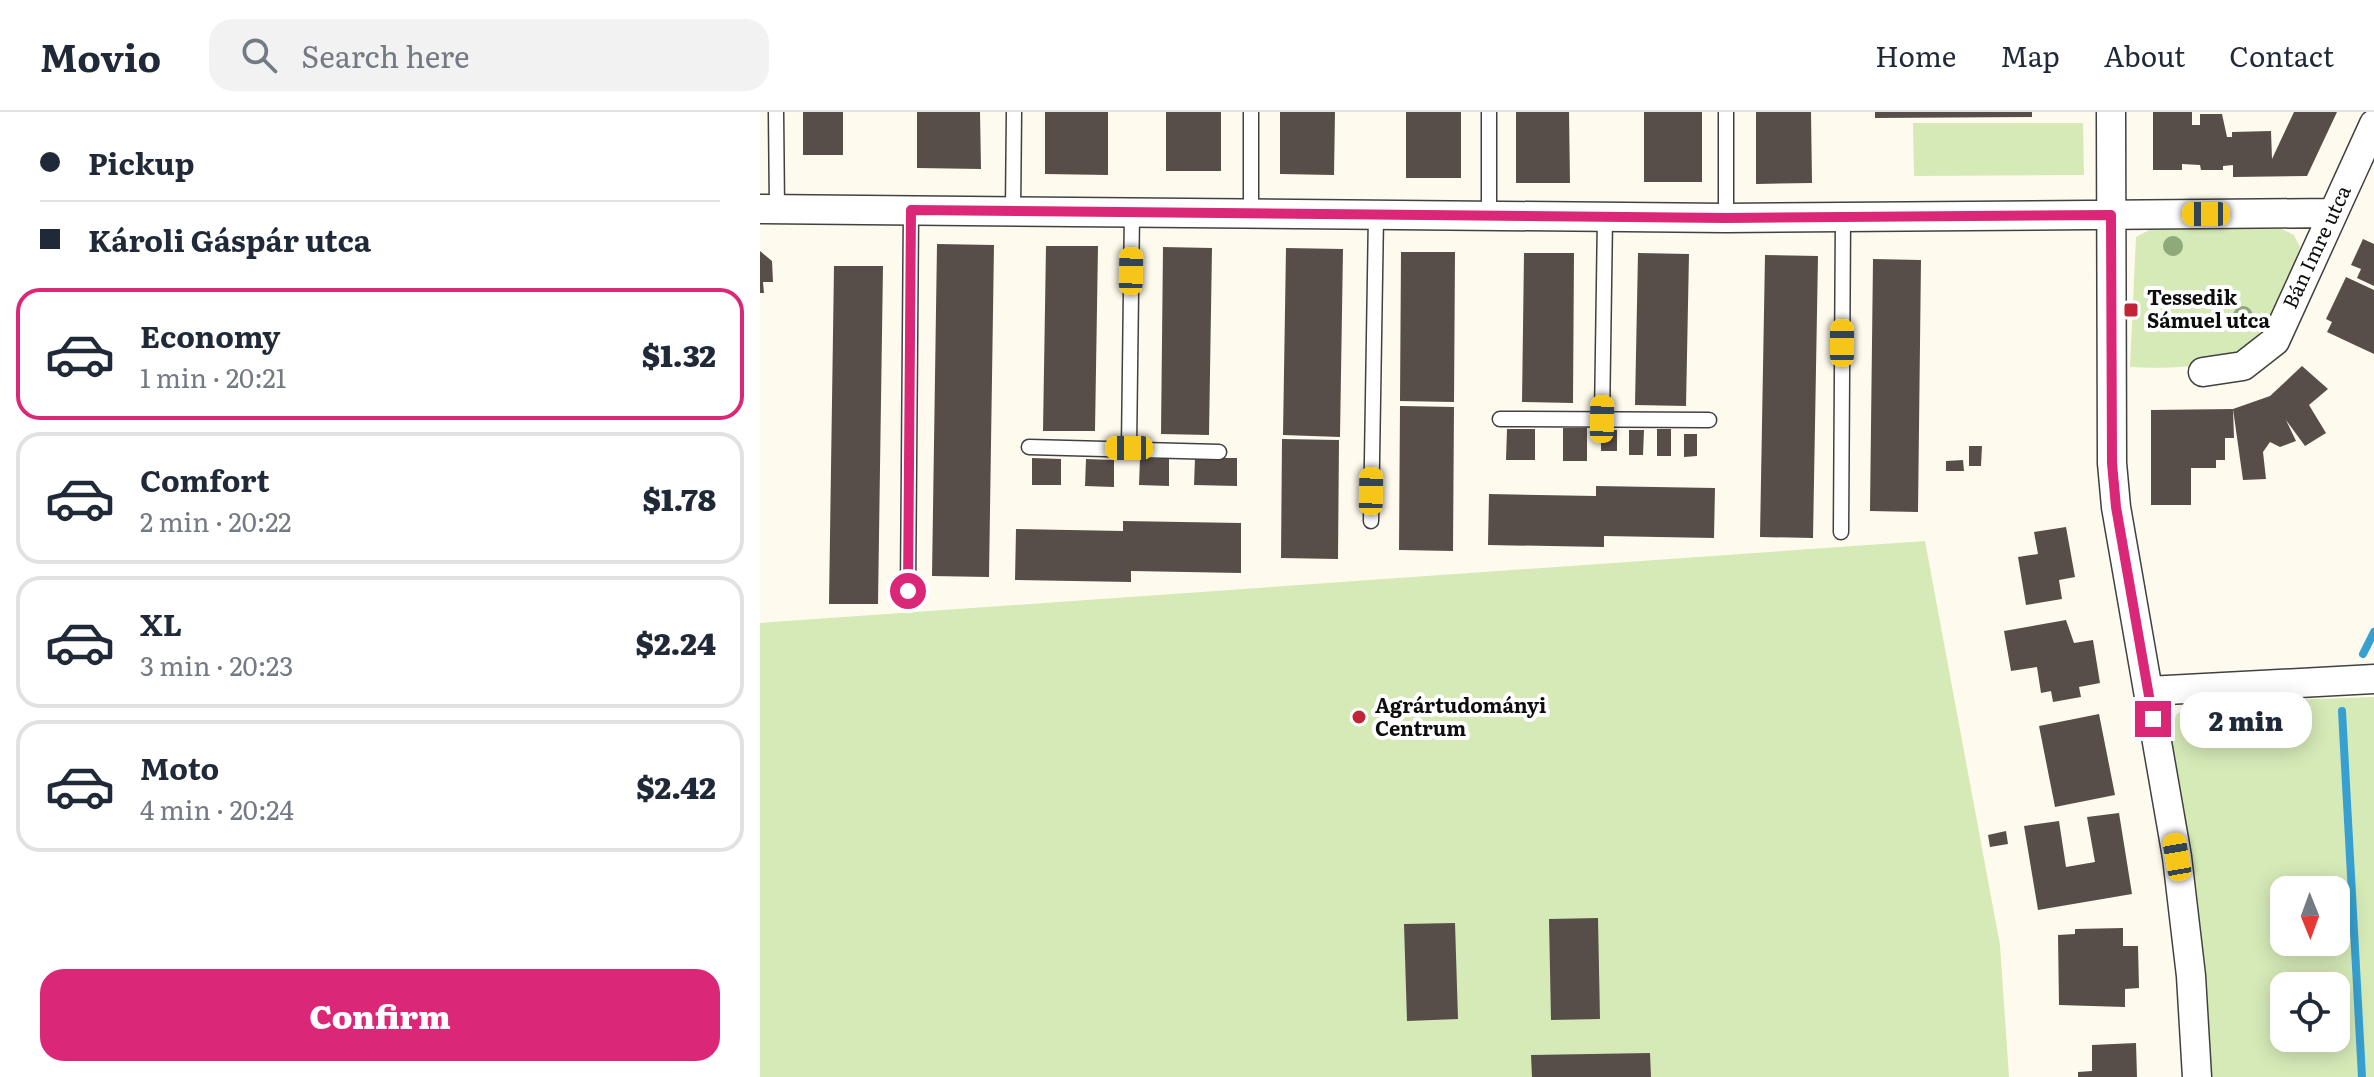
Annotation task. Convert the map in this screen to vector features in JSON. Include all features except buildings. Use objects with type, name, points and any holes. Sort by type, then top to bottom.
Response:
[{"type":"street","points":[[2111,112],[2112,463],[2116,507],[2177,857],[2191,976],[2197,1077]]},
{"type":"street","name":"Bán Imre utca","points":[[2203,372],[2243,366],[2275,341],[2374,124]]},
{"type":"street","points":[[768,209],[1726,218],[2333,213]]},
{"type":"street","points":[[2148,691],[2374,679]]},
{"type":"lane","points":[[768,209],[776,112]]},
{"type":"lane","points":[[1013,211],[1014,112]]},
{"type":"lane","points":[[1251,112],[1251,214]]},
{"type":"lane","points":[[1489,112],[1489,216]]},
{"type":"lane","points":[[1726,112],[1726,218]]},
{"type":"lane","points":[[908,591],[911,210]]},
{"type":"lane","points":[[1129,448],[1132,212]]},
{"type":"lane","points":[[1371,521],[1376,215]]},
{"type":"lane","points":[[1602,419],[1605,217]]},
{"type":"lane","points":[[1841,532],[1843,217]]},
{"type":"lane","points":[[1500,419],[1709,420]]},
{"type":"lane","points":[[1029,447],[1219,452]]},
{"type":"green space","points":[[1913,123],[2083,123],[2084,175],[1914,176]]},
{"type":"green space","points":[[2153,228],[2282,229],[2294,235],[2300,247],[2289,281],[2261,331],[2243,347],[2222,358],[2166,368],[2130,367],[2136,237]]},
{"type":"green space","name":"Agrártudományi Centrum","points":[[1925,541],[2000,945],[2009,1077],[760,1077],[760,623]]},
{"type":"green space","points":[[2374,697],[2374,1077],[2211,1077],[2205,965],[2169,730],[2177,714],[2196,703]]},
{"type":"waterway","points":[[2363,654],[2374,632]]},
{"type":"waterway","points":[[2342,711],[2362,1077]]},
{"type":"place","name":"Tessedik Sámuel utca","points":[[2131,310]]},
{"type":"place","name":"Agrártudományi Centrum","points":[[1359,717]]},
{"type":"route","points":[[908,591],[911,210],[1726,218],[2111,215],[2112,463],[2116,507],[2153,719]]}]
